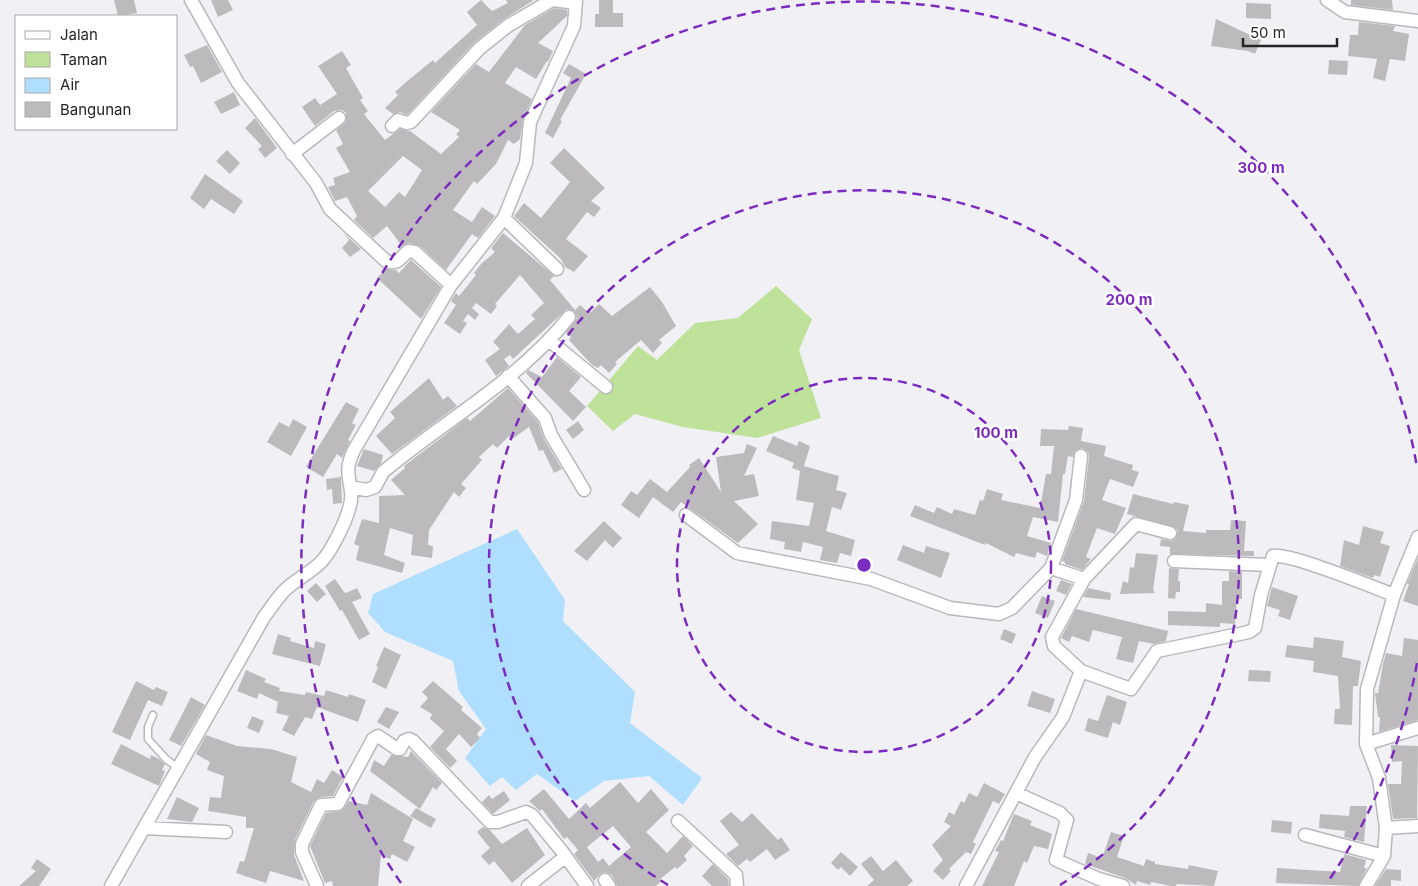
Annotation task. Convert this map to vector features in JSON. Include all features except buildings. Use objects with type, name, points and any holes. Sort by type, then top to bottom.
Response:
[{"type":"street","points":[[191,0],[238,83],[316,183],[330,209],[386,260],[392,263],[398,262],[408,251],[414,252],[451,286]]},
{"type":"street","points":[[111,886],[264,617],[283,592],[323,560],[350,507],[351,487],[346,474],[348,461],[451,286],[504,218],[526,163],[530,122],[574,26],[576,2],[553,0],[509,25],[480,48],[411,122],[406,123],[398,120],[392,126]]},
{"type":"street","points":[[1328,0],[1345,12],[1418,21]]},
{"type":"street","points":[[292,154],[339,118]]},
{"type":"street","points":[[504,218],[556,269]]},
{"type":"street","points":[[351,487],[366,490],[375,487],[382,472],[508,376],[550,341],[568,317]]},
{"type":"street","points":[[550,341],[606,387]]},
{"type":"street","points":[[508,376],[546,418],[550,435],[584,490]]},
{"type":"street","points":[[686,515],[737,553],[870,579],[950,608],[999,614],[1012,608],[1051,568],[1076,500],[1081,456]]},
{"type":"street","points":[[1170,533],[1136,524],[1084,579],[1052,637],[1054,646],[1081,671],[1131,689],[1157,651],[1250,632],[1255,628],[1273,556],[1279,555],[1394,595]]},
{"type":"street","points":[[1366,886],[1384,856],[1386,828],[1379,778],[1366,744],[1367,689],[1394,595],[1418,537]]},
{"type":"street","points":[[1174,561],[1270,565]]},
{"type":"street","points":[[1051,568],[1084,579]]},
{"type":"street","points":[[966,886],[1035,757],[1063,717],[1081,671]]},
{"type":"street","points":[[1366,744],[1418,728]]},
{"type":"street","points":[[317,886],[302,852],[302,844],[321,805],[338,804],[373,739],[378,736],[397,749],[400,749],[404,741],[409,739],[413,741],[490,822],[498,822],[526,812],[532,815],[587,886]]},
{"type":"street","points":[[1016,792],[1060,813],[1067,820],[1056,860],[1098,882],[1123,886]]},
{"type":"street","points":[[678,821],[736,875],[737,886]]},
{"type":"street","points":[[1386,828],[1418,826]]},
{"type":"street","points":[[144,828],[226,832]]},
{"type":"street","points":[[1305,836],[1384,856]]},
{"type":"street","points":[[528,886],[565,857]]},
{"type":"lane","points":[[153,715],[148,726],[148,739],[166,759],[178,768]]},
{"type":"green space","points":[[776,286],[812,319],[799,350],[821,418],[757,438],[683,427],[635,414],[613,431],[587,406],[638,346],[657,360],[695,323],[738,318]]},
{"type":"water","points":[[517,529],[565,600],[563,621],[635,692],[630,723],[702,778],[683,805],[649,776],[604,781],[575,801],[537,774],[516,790],[502,777],[490,786],[465,758],[486,729],[459,691],[453,661],[385,632],[368,613],[373,594]]}]
